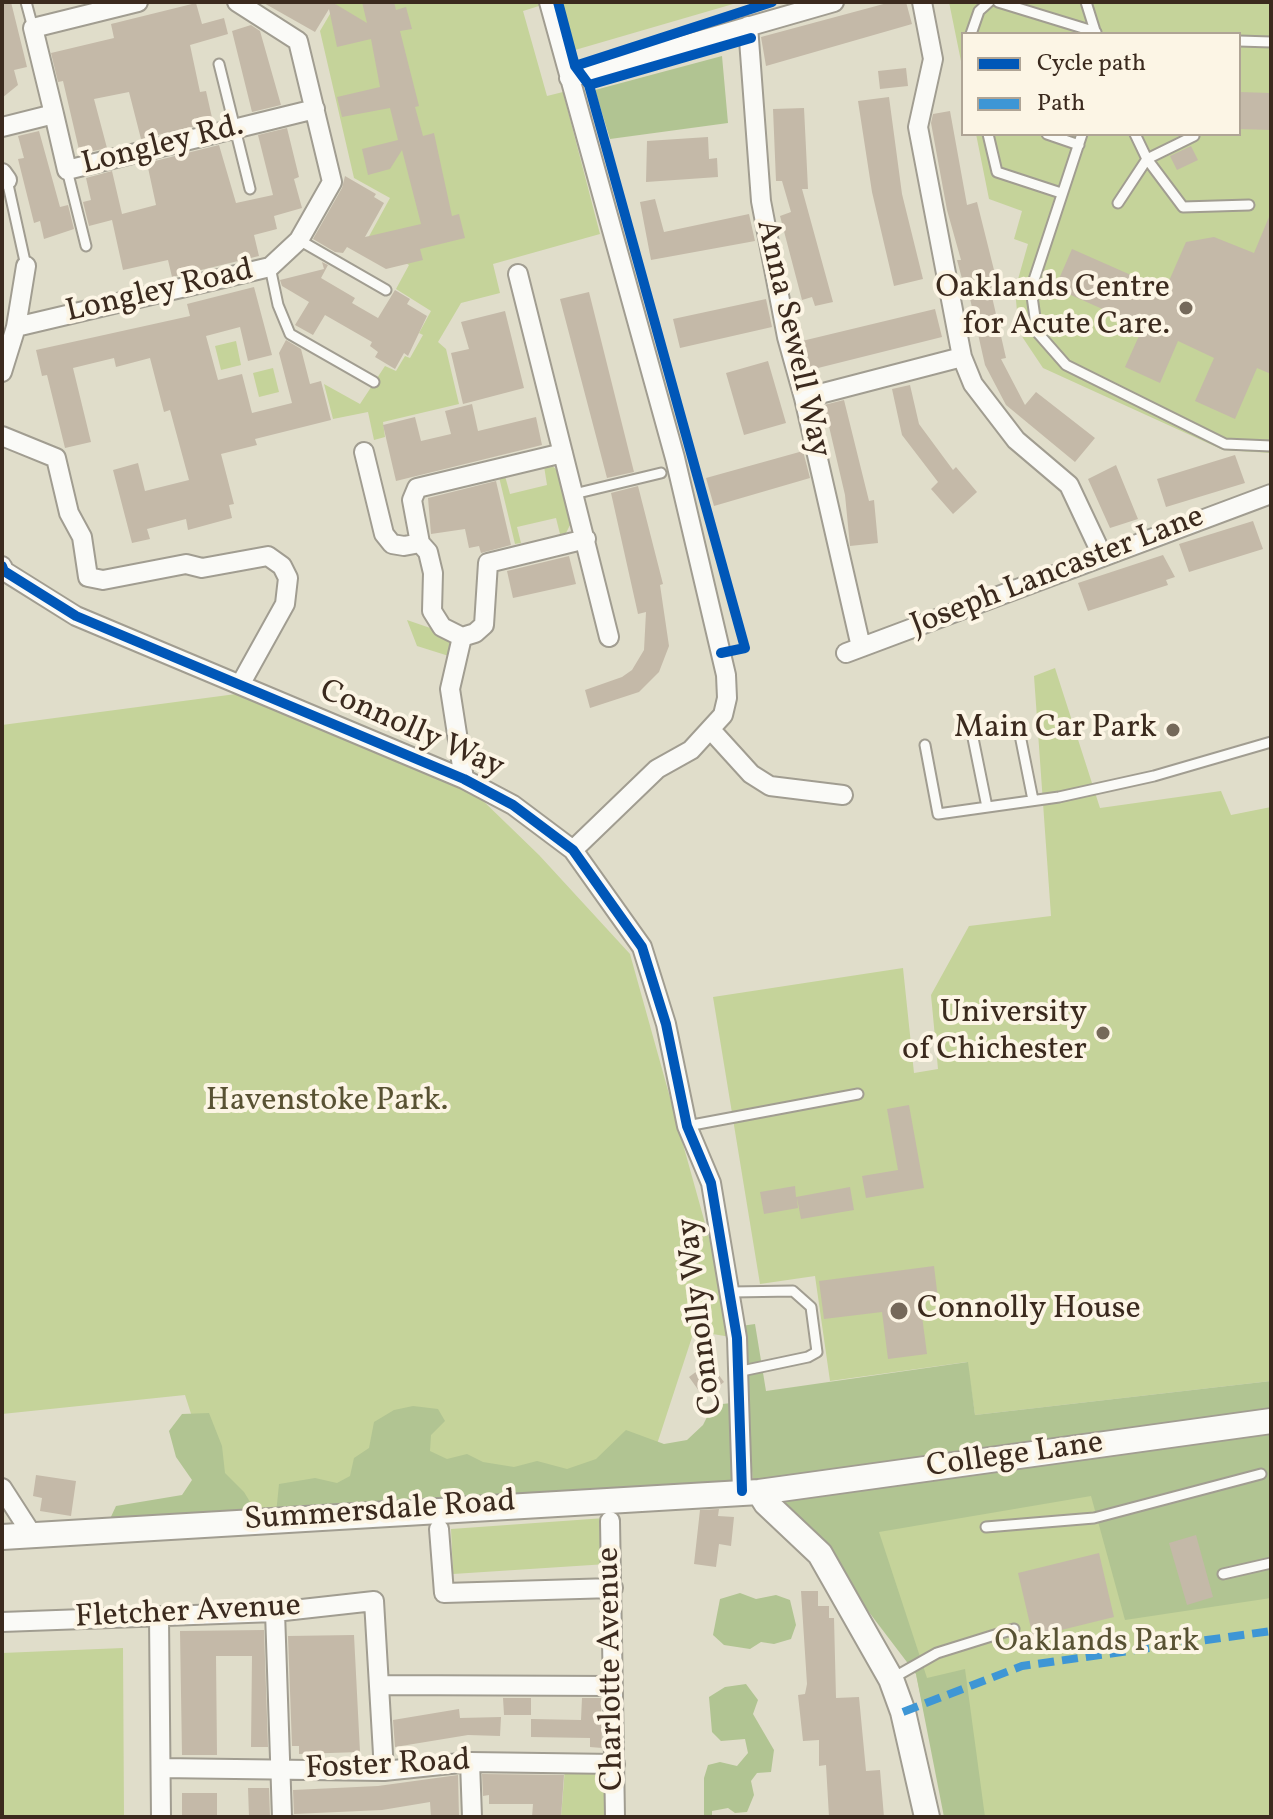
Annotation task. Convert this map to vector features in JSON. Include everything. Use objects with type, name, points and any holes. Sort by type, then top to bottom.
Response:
[{"type":"street","points":[[2,127],[54,114],[33,28],[110,5],[138,2]]},
{"type":"street","name":"Longley Road","points":[[16,327],[270,267],[299,240],[332,182],[298,41],[237,2]]},
{"type":"street","points":[[549,2],[675,458],[726,675],[727,698],[723,715],[691,750],[657,769],[573,850]]},
{"type":"street","points":[[569,78],[834,2]]},
{"type":"street","points":[[922,2],[933,59],[918,127],[962,357],[973,384],[1016,440],[1069,485],[1102,555]]},
{"type":"street","name":"Anna Sewell Way","points":[[748,26],[761,201],[787,337],[804,398],[853,650]]},
{"type":"street","name":"Longley Rd.","points":[[54,114],[67,170],[315,109]]},
{"type":"street","points":[[2,372],[16,327],[26,266]]},
{"type":"street","points":[[518,274],[609,637]]},
{"type":"street","points":[[804,398],[962,357]]},
{"type":"street","points":[[2,436],[56,458],[69,513],[82,537],[88,577],[103,580],[186,564],[202,568],[268,556],[282,566],[288,578],[285,604],[240,685]]},
{"type":"street","points":[[364,452],[384,534],[392,544],[404,546],[420,543]]},
{"type":"street","points":[[563,453],[417,488],[412,500],[420,543],[428,552],[433,573],[432,611],[442,627],[462,637],[475,633],[484,625],[479,565],[586,539]]},
{"type":"street","name":"Joseph Lancaster Lane","points":[[853,650],[1271,494]]},
{"type":"street","name":"Connolly Way","points":[[2,566],[4,571],[76,616],[464,779],[513,805],[573,850],[642,947],[666,1024],[687,1126],[711,1183],[732,1292],[750,1491]]},
{"type":"street","points":[[462,637],[450,689],[464,779]]},
{"type":"street","points":[[711,730],[751,774],[770,786],[843,795]]},
{"type":"street","name":"College Lane","points":[[750,1491],[1271,1421]]},
{"type":"street","points":[[2,1488],[31,1533]]},
{"type":"street","points":[[750,1491],[820,1554],[891,1679],[903,1712],[927,1817]]},
{"type":"street","name":"Summersdale Road","points":[[2,1537],[750,1491]]},
{"type":"street","name":"Charlotte Avenue","points":[[610,1521],[615,1817]]},
{"type":"street","points":[[439,1529],[444,1593],[613,1588]]},
{"type":"street","name":"Fletcher Avenue","points":[[2,1622],[275,1612],[374,1601],[380,1685]]},
{"type":"street","points":[[275,1612],[282,1817]]},
{"type":"street","points":[[159,1618],[161,1817]]},
{"type":"street","points":[[384,1771],[380,1685],[612,1686]]},
{"type":"street","points":[[470,1762],[472,1817]]},
{"type":"street","name":"Foster Road","points":[[161,1768],[282,1772],[384,1771],[470,1762],[615,1764]]},
{"type":"lane","points":[[26,2],[33,28]]},
{"type":"lane","points":[[972,32],[979,11],[989,2]]},
{"type":"lane","points":[[998,2],[1093,32]]},
{"type":"lane","points":[[1086,2],[1096,32]]},
{"type":"lane","points":[[1241,41],[1271,42]]},
{"type":"lane","points":[[219,64],[250,189]]},
{"type":"lane","points":[[988,136],[997,172],[1061,193]]},
{"type":"lane","points":[[1053,136],[1079,145]]},
{"type":"lane","points":[[1081,136],[1031,289],[1037,332],[1049,350],[1066,365],[1225,444],[1271,446]]},
{"type":"lane","points":[[1136,136],[1147,159],[1183,207],[1249,205]]},
{"type":"lane","points":[[1118,203],[1147,159],[1194,136]]},
{"type":"lane","points":[[67,170],[86,246]]},
{"type":"lane","points":[[4,177],[26,266]]},
{"type":"lane","points":[[299,240],[386,290]]},
{"type":"lane","points":[[270,267],[278,305],[290,334],[374,382]]},
{"type":"lane","points":[[574,494],[661,473]]},
{"type":"lane","points":[[1019,730],[1033,800]]},
{"type":"lane","points":[[973,738],[987,807]]},
{"type":"lane","points":[[925,745],[938,814],[1033,800],[1154,776],[1271,742]]},
{"type":"lane","points":[[687,1126],[858,1094]]},
{"type":"lane","points":[[732,1292],[793,1291],[811,1307],[817,1352],[808,1357],[737,1372]]},
{"type":"lane","points":[[986,1527],[1094,1518],[1261,1474]]},
{"type":"lane","points":[[1223,1574],[1271,1563]]},
{"type":"lane","points":[[891,1679],[937,1653],[1014,1629]]},
{"type":"green space","points":[[337,2],[538,2],[539,6],[523,11],[547,96],[563,92],[600,234],[493,264],[500,293],[461,303],[438,342],[446,349],[459,404],[383,422],[385,437],[374,440],[368,412],[333,419],[324,384],[360,404],[385,366],[396,371],[405,356],[410,358],[423,335],[419,333],[431,311],[396,289],[409,265],[367,240],[390,198],[354,178],[320,31]]},
{"type":"green space","points":[[562,2],[740,2],[575,50]]},
{"type":"green space","points":[[949,2],[1271,2],[1271,453],[1223,450],[1043,368],[1019,332],[1015,290],[1028,244],[1014,239],[1022,211],[989,199],[976,136],[1241,136],[1241,32],[961,32],[961,61]]},
{"type":"green space","points":[[722,56],[728,123],[610,139],[595,90]]},
{"type":"green space","points":[[236,341],[241,365],[221,370],[215,346]]},
{"type":"green space","points":[[273,368],[279,392],[259,397],[253,373]]},
{"type":"green space","points":[[550,464],[557,470],[571,523],[566,533],[560,534],[556,518],[517,527],[521,543],[515,544],[499,477],[505,476],[510,494],[547,485],[544,466]]},
{"type":"green space","points":[[407,620],[439,631],[456,645],[452,657],[417,646]]},
{"type":"green space","name":"University of Chichester","points":[[1055,668],[1100,808],[1221,791],[1231,815],[1271,807],[1271,1381],[975,1415],[967,1362],[830,1381],[815,1276],[760,1284],[713,997],[903,968],[914,1073],[938,1069],[931,995],[969,926],[1051,916],[1034,676]]},
{"type":"green space","name":"Havenstoke Park.","points":[[236,694],[476,794],[539,855],[630,954],[737,1338],[694,1331],[642,1490],[224,1517],[185,1395],[2,1414],[2,725]]},
{"type":"green space","points":[[755,1324],[766,1391],[968,1362],[975,1415],[1271,1381],[1271,1598],[1125,1620],[1091,1496],[879,1532],[927,1678],[965,1669],[985,1817],[944,1817],[916,1674],[770,1482],[753,1483],[741,1326]]},
{"type":"green space","points":[[741,1402],[744,1482],[276,1514],[279,1484],[315,1478],[337,1483],[350,1476],[354,1458],[369,1448],[374,1422],[394,1410],[413,1406],[438,1409],[445,1421],[431,1435],[430,1451],[447,1459],[467,1454],[483,1462],[514,1467],[537,1461],[567,1469],[596,1459],[626,1430],[664,1444],[687,1440],[703,1425],[713,1405]]},
{"type":"green space","points":[[209,1413],[222,1446],[225,1473],[244,1492],[258,1515],[109,1521],[116,1506],[182,1495],[192,1480],[176,1457],[169,1431],[182,1414]]},
{"type":"green space","name":"Oaklands Park","points":[[1271,1446],[1271,1817],[946,1817],[916,1674],[799,1509]]},
{"type":"green space","points":[[605,1518],[607,1564],[453,1574],[451,1529]]},
{"type":"green space","points":[[740,1593],[756,1599],[776,1595],[790,1600],[796,1625],[791,1639],[774,1644],[761,1642],[750,1649],[724,1645],[713,1635],[720,1599]]},
{"type":"green space","points":[[123,1648],[124,1817],[2,1817],[2,1653]]},
{"type":"green space","points":[[746,1684],[758,1700],[753,1714],[774,1750],[771,1772],[757,1773],[751,1781],[754,1795],[747,1812],[735,1813],[728,1808],[712,1811],[712,1817],[704,1817],[704,1778],[708,1765],[720,1762],[737,1766],[748,1753],[745,1739],[721,1741],[712,1732],[709,1697],[725,1687]]},
{"type":"green space","points":[[565,1768],[607,1772],[608,1817],[561,1817]]},
{"type":"building","points":[[2,2],[11,2],[27,67],[14,70],[18,85],[2,98]]},
{"type":"building","points":[[262,2],[332,2],[367,23],[362,2],[394,2],[396,10],[406,7],[412,29],[400,31],[419,106],[415,107],[423,136],[434,133],[452,216],[459,214],[465,238],[420,249],[423,260],[386,269],[347,247],[343,253],[335,252],[313,239],[342,188],[345,176],[376,194],[374,197],[384,203],[365,237],[421,224],[402,150],[390,169],[368,175],[362,149],[398,140],[390,108],[342,117],[337,97],[380,87],[371,39],[337,47],[329,9],[315,32]]},
{"type":"building","points":[[891,2],[906,2],[912,24],[766,66],[761,37]]},
{"type":"building","points":[[196,3],[202,24],[224,18],[228,34],[190,45],[200,92],[206,91],[213,122],[141,139],[129,92],[94,99],[107,148],[80,154],[63,81],[58,82],[51,53],[114,38],[111,24]]},
{"type":"building","points":[[251,25],[260,31],[281,105],[252,112],[232,31]]},
{"type":"building","points":[[906,68],[908,86],[880,89],[878,71]]},
{"type":"building","points":[[1241,92],[1271,93],[1271,130],[1241,129]]},
{"type":"building","points":[[889,97],[902,194],[923,279],[894,286],[872,192],[858,101]]},
{"type":"building","points":[[804,108],[808,189],[802,189],[833,302],[815,306],[812,297],[802,300],[780,216],[791,212],[782,181],[776,181],[773,109]]},
{"type":"building","points":[[950,111],[967,205],[977,202],[998,286],[990,288],[1006,358],[1001,359],[1025,405],[1036,392],[1095,438],[1075,462],[1006,405],[985,365],[969,294],[966,294],[957,260],[961,260],[947,210],[931,123],[933,114]]},
{"type":"building","points":[[287,128],[299,177],[294,179],[302,208],[274,216],[277,229],[254,235],[259,256],[172,277],[168,260],[123,270],[112,220],[89,226],[83,202],[91,200],[86,178],[112,171],[122,214],[156,205],[147,163],[219,145],[236,203],[273,195],[258,135]]},
{"type":"building","points":[[39,131],[60,207],[68,205],[74,229],[44,239],[40,221],[34,223],[18,159],[24,158],[18,136]]},
{"type":"building","points":[[708,137],[709,159],[717,158],[718,177],[646,182],[647,141]]},
{"type":"building","points":[[1191,146],[1198,160],[1177,170],[1170,156]]},
{"type":"building","points":[[655,199],[664,232],[749,214],[755,241],[651,260],[640,202]]},
{"type":"building","name":"Oaklands Centre for Acute Care.","points":[[1271,212],[1271,374],[1257,368],[1235,419],[1195,401],[1214,358],[1178,341],[1160,383],[1125,367],[1143,327],[1055,288],[1072,249],[1165,290],[1186,242],[1214,237],[1254,253]]},
{"type":"building","points":[[322,262],[328,265],[321,278],[355,298],[352,303],[378,318],[395,290],[410,299],[407,304],[427,316],[408,356],[404,353],[395,369],[375,357],[378,352],[370,346],[372,342],[325,315],[313,335],[295,325],[309,302],[282,286],[280,280],[324,269]]},
{"type":"building","points":[[254,287],[272,355],[248,361],[240,327],[206,336],[218,380],[242,374],[252,413],[292,403],[279,353],[286,340],[301,349],[310,384],[321,381],[331,420],[255,439],[257,445],[221,454],[234,504],[229,505],[232,518],[188,530],[186,519],[147,529],[150,539],[132,543],[113,470],[138,463],[145,491],[189,480],[170,410],[164,412],[150,358],[116,367],[114,358],[73,368],[91,442],[65,448],[47,375],[42,376],[36,350],[190,316],[187,304]]},
{"type":"building","points":[[589,292],[634,472],[607,478],[560,299]]},
{"type":"building","points":[[766,299],[772,327],[680,348],[673,319]]},
{"type":"building","points":[[935,309],[942,337],[810,370],[802,341]]},
{"type":"building","points":[[505,311],[524,388],[463,404],[451,353],[469,349],[461,322]]},
{"type":"building","points":[[768,361],[786,423],[744,435],[726,373]]},
{"type":"building","points":[[910,385],[919,424],[953,470],[956,467],[977,492],[953,514],[931,489],[938,482],[902,435],[892,389]]},
{"type":"building","points":[[844,400],[869,501],[874,500],[878,543],[850,546],[845,495],[824,405]]},
{"type":"building","points":[[472,404],[478,431],[536,417],[542,445],[396,481],[383,425],[415,417],[421,441],[451,434],[445,411]]},
{"type":"building","points":[[803,451],[810,478],[714,506],[706,478]]},
{"type":"building","points":[[1235,455],[1245,483],[1166,507],[1157,479]]},
{"type":"building","points":[[1116,465],[1138,519],[1110,528],[1088,479]]},
{"type":"building","points":[[496,481],[511,545],[481,553],[479,546],[469,548],[465,529],[431,534],[428,498]]},
{"type":"building","points":[[638,486],[663,584],[660,585],[669,646],[659,672],[639,692],[590,708],[585,690],[622,677],[632,670],[644,650],[646,612],[638,614],[611,493]]},
{"type":"building","points":[[1253,521],[1263,549],[1189,572],[1179,544]]},
{"type":"building","points":[[1163,555],[1175,577],[1166,580],[1168,585],[1088,611],[1078,583]]},
{"type":"building","points":[[569,556],[576,584],[513,598],[507,571]]},
{"type":"building","points":[[909,1105],[924,1188],[866,1198],[862,1176],[898,1170],[887,1109]]},
{"type":"building","points":[[795,1186],[796,1197],[850,1187],[854,1210],[801,1219],[797,1198],[798,1208],[764,1214],[760,1192]]},
{"type":"building","points":[[934,1266],[938,1299],[920,1301],[927,1354],[888,1359],[882,1312],[824,1319],[819,1281]]},
{"type":"building","points":[[709,1362],[724,1382],[704,1398],[689,1377]]},
{"type":"building","points":[[36,1475],[76,1481],[71,1516],[40,1511],[42,1498],[33,1496]]},
{"type":"building","points":[[719,1509],[718,1516],[734,1517],[731,1546],[719,1544],[716,1567],[694,1564],[700,1510]]},
{"type":"building","points":[[1196,1535],[1213,1597],[1187,1605],[1169,1543]]},
{"type":"building","points":[[1099,1553],[1114,1617],[1033,1637],[1018,1573]]},
{"type":"building","points":[[801,1591],[818,1591],[818,1606],[829,1606],[829,1618],[834,1618],[836,1698],[859,1697],[866,1771],[880,1770],[884,1817],[829,1817],[826,1765],[819,1766],[819,1740],[803,1741],[798,1695],[805,1694],[807,1684]]},
{"type":"building","points":[[264,1630],[268,1747],[251,1747],[252,1656],[216,1656],[217,1755],[182,1755],[180,1631]]},
{"type":"building","points":[[354,1635],[360,1752],[299,1754],[299,1746],[292,1746],[288,1636]]},
{"type":"building","points":[[503,1698],[531,1698],[531,1715],[504,1715]]},
{"type":"building","points":[[582,1698],[601,1698],[602,1748],[590,1747],[590,1738],[531,1737],[531,1719],[581,1720]]},
{"type":"building","points":[[459,1709],[460,1718],[501,1717],[500,1736],[468,1735],[395,1747],[393,1720]]},
{"type":"building","points":[[482,1774],[564,1775],[561,1817],[532,1817],[533,1804],[489,1804],[489,1795],[483,1796]]},
{"type":"building","points":[[458,1775],[459,1817],[431,1817],[430,1802],[382,1810],[294,1814],[293,1790],[378,1786]]},
{"type":"building","points":[[248,1788],[269,1788],[270,1817],[249,1817]]},
{"type":"building","points":[[182,1793],[217,1793],[217,1817],[182,1817]]},
{"type":"marked path","points":[[903,1712],[1022,1666],[1271,1631]]},
{"type":"cycle path","points":[[558,2],[575,66],[589,85],[745,648],[721,653]]},
{"type":"cycle path","points":[[575,66],[772,2]]},
{"type":"cycle path","points":[[589,85],[751,38]]},
{"type":"cycle path","points":[[2,566],[4,571],[76,616],[464,779],[513,805],[573,850],[642,947],[666,1024],[687,1126],[711,1183],[737,1338],[742,1491]]},
{"type":"place","name":"Oaklands Centre for Acute Care.","points":[[1186,308]]},
{"type":"place","name":"Main Car Park","points":[[1173,730]]},
{"type":"place","name":"University of Chichester","points":[[1103,1033]]},
{"type":"place","name":"Connolly House","points":[[899,1311]]}]
